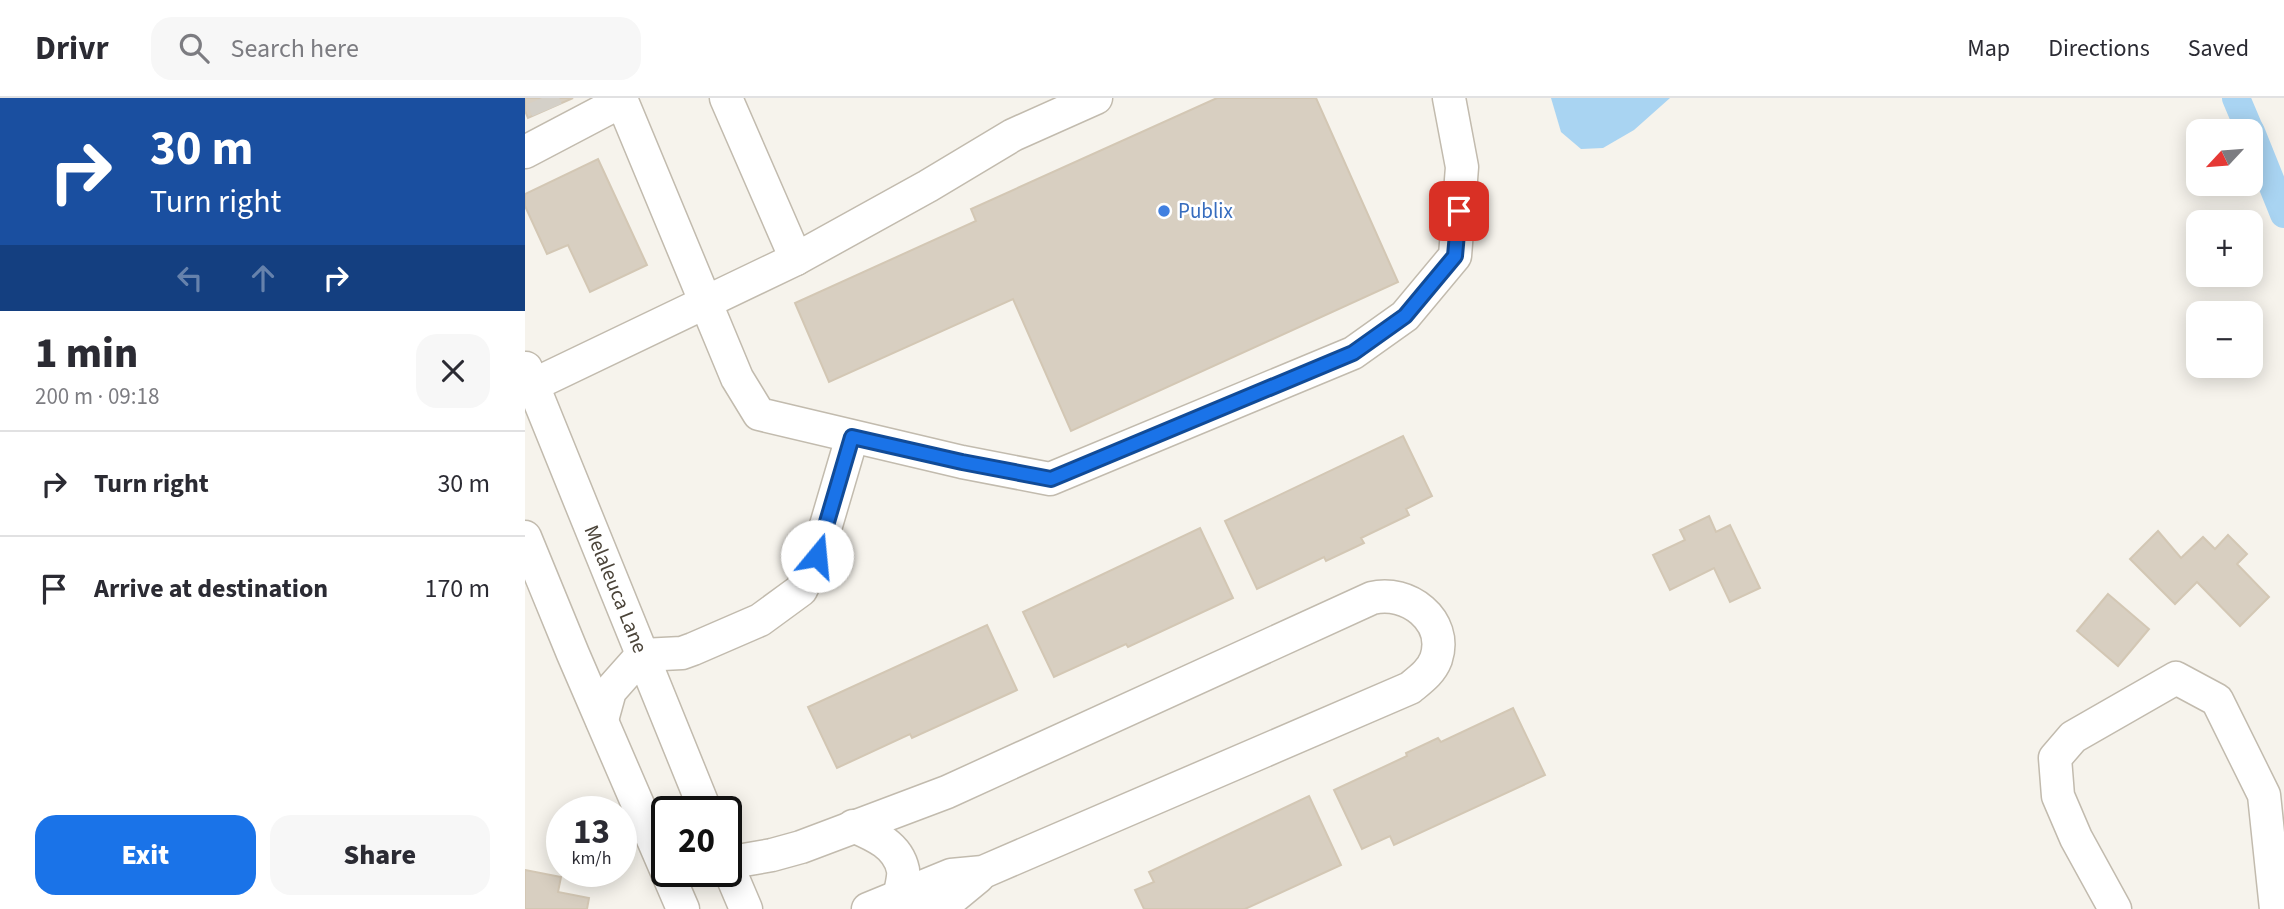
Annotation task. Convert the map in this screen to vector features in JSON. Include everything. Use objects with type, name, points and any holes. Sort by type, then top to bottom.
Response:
[{"type":"street","points":[[726,98],[796,259]]},
{"type":"street","points":[[529,376],[707,302],[796,259],[928,186],[1013,135],[1096,98]]},
{"type":"street","points":[[525,152],[552,123],[612,102],[707,302],[737,378],[759,414],[962,462],[1051,479],[1353,353],[1405,316],[1455,256],[1462,167],[1449,98]]},
{"type":"street","name":"Melaleuca Lane","points":[[529,376],[699,796]]},
{"type":"street","points":[[602,720],[610,691],[642,655],[682,653],[760,620],[801,590],[817,556],[852,437]]},
{"type":"street","points":[[529,557],[683,909]]},
{"type":"street","points":[[742,860],[801,847],[947,792],[1372,598],[1385,595],[1404,598],[1418,606],[1431,620],[1437,640],[1436,657],[1427,675],[1410,688],[983,872],[951,875],[913,901],[868,909]]},
{"type":"street","points":[[2115,909],[2076,838],[2059,796],[2055,758],[2073,737],[2176,678],[2217,700],[2264,795],[2276,909]]},
{"type":"street","points":[[853,826],[872,834],[892,848],[913,901]]},
{"type":"street","points":[[737,887],[746,909]]},
{"type":"water","points":[[1551,98],[1670,98],[1634,130],[1603,148],[1581,149],[1561,132]]},
{"type":"building","points":[[525,98],[573,98],[528,118]]},
{"type":"building","points":[[1217,98],[1316,98],[1398,282],[1071,431],[1013,299],[829,382],[795,303],[976,221],[971,209]]},
{"type":"building","points":[[598,159],[647,265],[590,292],[568,245],[547,254],[525,206],[525,194]]},
{"type":"building","points":[[1403,436],[1432,496],[1406,509],[1409,515],[1361,538],[1364,543],[1326,561],[1324,557],[1257,589],[1225,521]]},
{"type":"building","points":[[1709,516],[1716,532],[1730,525],[1760,588],[1730,602],[1714,568],[1670,590],[1653,555],[1685,540],[1680,530]]},
{"type":"building","points":[[1200,528],[1233,598],[1128,647],[1126,644],[1054,677],[1023,612]]},
{"type":"building","points":[[2158,531],[2181,558],[2203,537],[2215,549],[2228,535],[2247,554],[2237,564],[2269,597],[2240,626],[2197,582],[2175,604],[2130,559]]},
{"type":"building","points":[[2108,594],[2149,629],[2118,666],[2077,631]]},
{"type":"building","points":[[987,625],[1017,690],[912,738],[910,734],[837,768],[808,707]]},
{"type":"building","points":[[1513,708],[1545,775],[1394,845],[1390,836],[1362,849],[1334,790],[1407,756],[1406,753],[1438,738],[1441,742]]},
{"type":"building","points":[[1309,796],[1341,865],[1245,909],[1144,909],[1135,890],[1154,882],[1149,872]]},
{"type":"building","points":[[525,870],[546,874],[546,887],[559,887],[558,892],[589,898],[587,909],[525,909]]},
{"type":"waterway","points":[[2236,98],[2245,119]]},
{"type":"waterway","points":[[2263,162],[2284,214]]},
{"type":"tunnel","points":[[542,98],[547,110]]},
{"type":"place","name":"Publix","points":[[1164,211]]},
{"type":"route","points":[[817,556],[852,437],[1051,479],[1353,353],[1405,316],[1455,256],[1459,211]]}]
